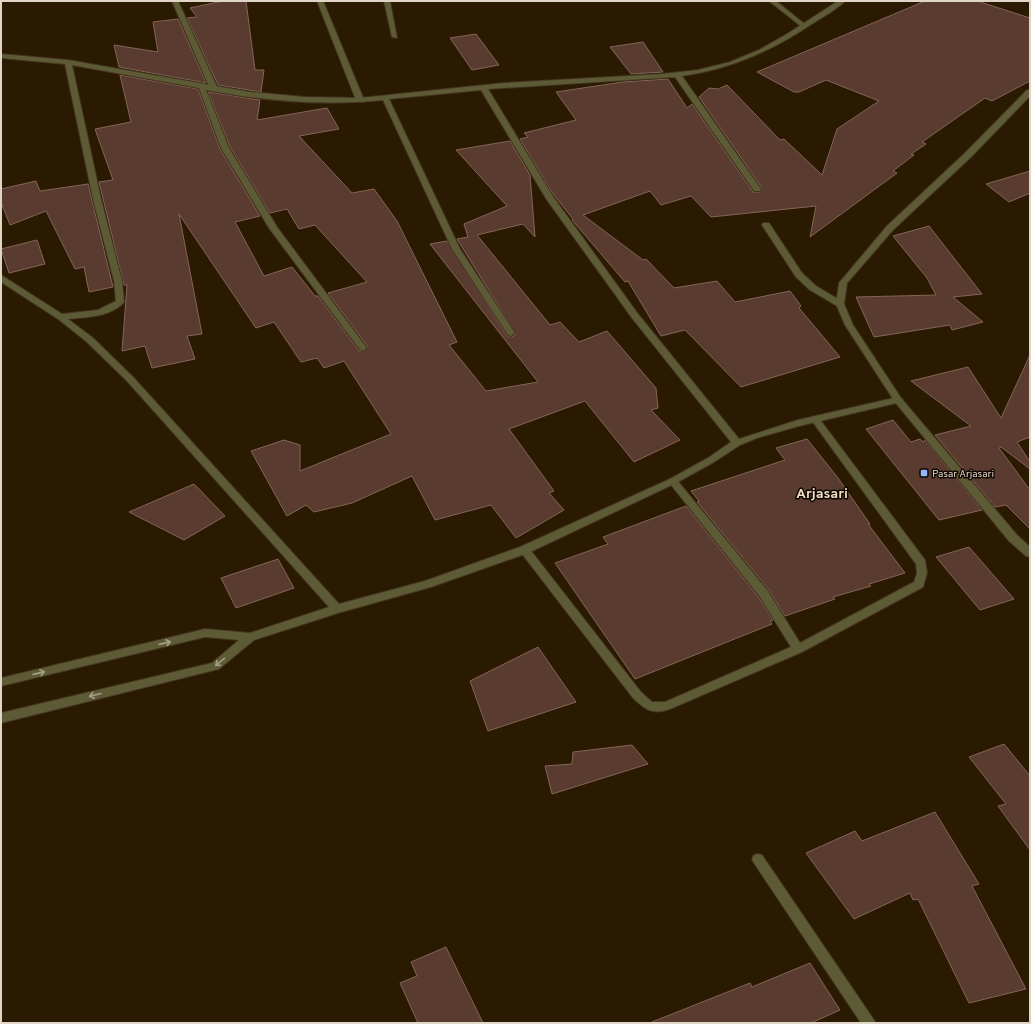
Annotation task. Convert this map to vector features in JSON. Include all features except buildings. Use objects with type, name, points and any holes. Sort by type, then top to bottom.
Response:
[{"type":"street","points":[[175,1],[214,89]]},
{"type":"street","points":[[320,1],[360,100]]},
{"type":"street","points":[[387,1],[396,37]]},
{"type":"street","points":[[772,1],[804,26]]},
{"type":"street","points":[[1,56],[68,62],[201,85],[214,89],[323,100],[360,100],[484,88],[701,71],[732,64],[778,42],[842,1]]},
{"type":"street","points":[[61,317],[104,312],[113,308],[120,302],[118,281],[97,199],[68,62]]},
{"type":"street","points":[[677,74],[757,188]]},
{"type":"street","points":[[201,85],[225,148],[272,228],[363,348]]},
{"type":"street","points":[[484,88],[550,198],[636,316],[737,443]]},
{"type":"street","points":[[1030,92],[968,155],[890,228],[843,284],[840,304],[849,325],[898,400],[1013,538],[1030,553]]},
{"type":"street","points":[[386,97],[456,249],[511,333]]},
{"type":"street","points":[[766,225],[799,275],[813,288],[840,304]]},
{"type":"street","points":[[1,278],[34,301],[61,317],[90,340],[130,379],[338,609]]},
{"type":"street","points":[[1,718],[215,666],[250,637],[338,609],[427,584],[524,550],[673,481],[711,460],[737,443],[754,436],[815,419],[898,400]]},
{"type":"street","points":[[524,550],[632,689],[650,707],[666,706],[798,648],[919,584],[922,573],[921,563],[815,419]]},
{"type":"street","points":[[673,481],[764,594],[798,648]]},
{"type":"street","points":[[1,682],[205,633],[250,637]]},
{"type":"street","points":[[758,859],[869,1023]]},
{"type":"place","name":"Pasar Arjasari","points":[[924,473]]},
{"type":"district","name":"Arjasari","points":[[822,493]]}]
